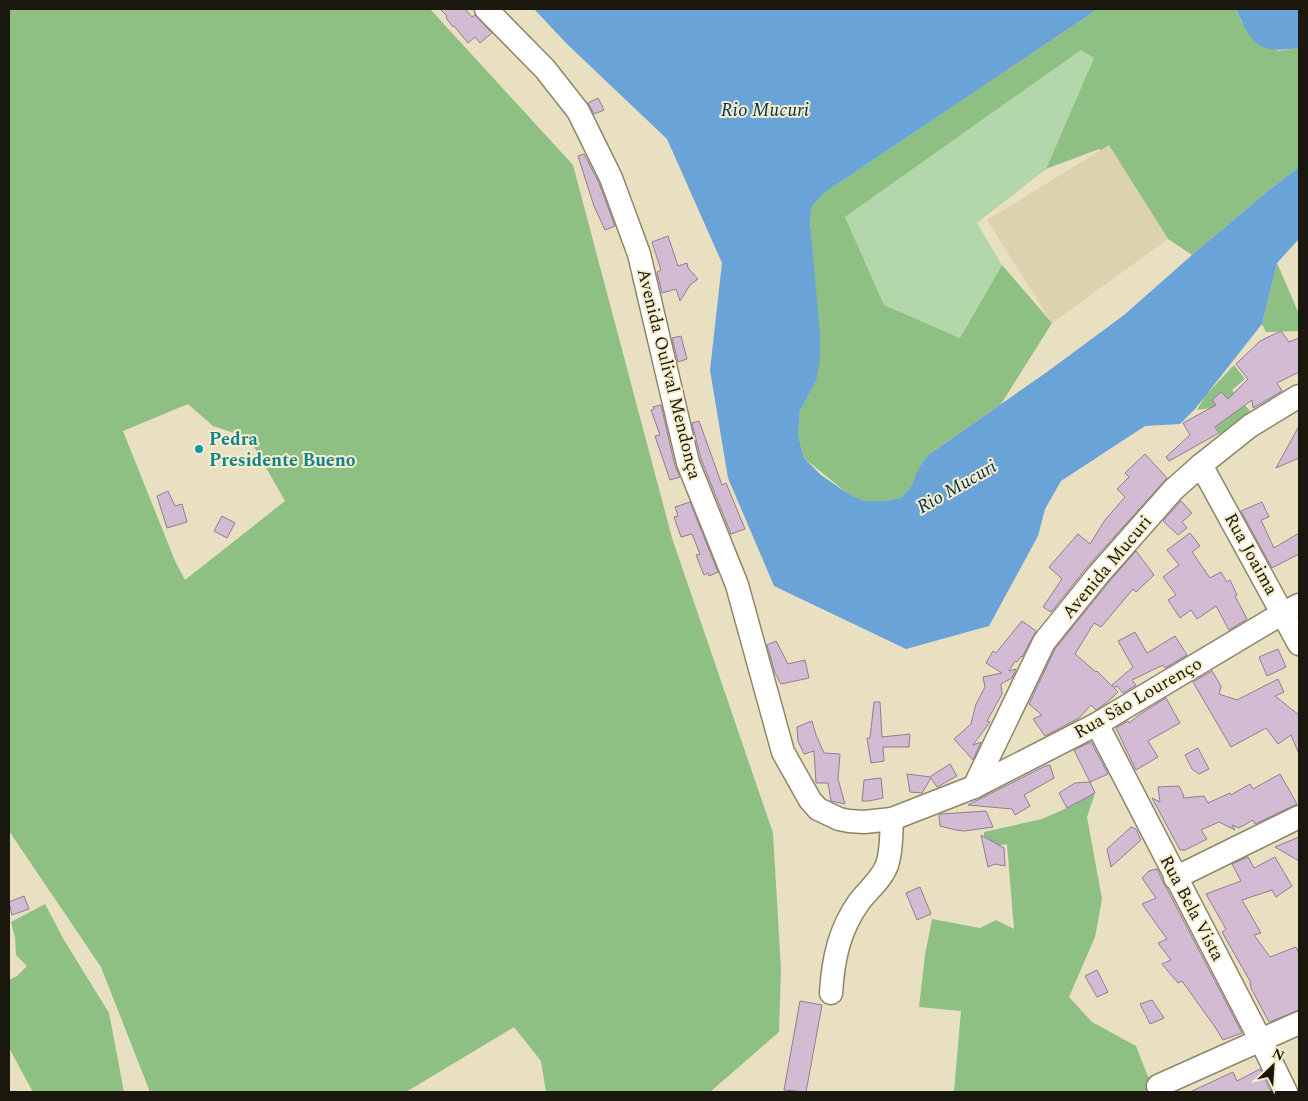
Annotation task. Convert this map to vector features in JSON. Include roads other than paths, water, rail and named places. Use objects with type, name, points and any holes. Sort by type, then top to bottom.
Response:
[{"type":"street","name":"Avenida Oulival Mendonça","points":[[486,9],[545,68],[578,111],[611,178],[639,254],[688,463],[737,585],[783,752],[810,800],[818,809],[839,819],[864,822],[892,819],[974,787]]},
{"type":"street","name":"Avenida Mucuri","points":[[974,787],[1044,642],[1098,574],[1173,490],[1201,464],[1250,426],[1299,396]]},
{"type":"street","name":"Rua Joaima","points":[[1201,464],[1291,609],[1299,644]]},
{"type":"street","name":"Rua São Lourenço","points":[[974,787],[1097,724],[1291,609]]},
{"type":"street","name":"Rua Bela Vista","points":[[1097,724],[1286,1092]]},
{"type":"street","points":[[1176,878],[1299,817]]},
{"type":"street","points":[[831,993],[832,968],[841,935],[857,904],[880,878],[887,866],[892,819]]},
{"type":"street","points":[[1158,1086],[1299,1023]]},
{"type":"water","name":"Rio Mucuri","points":[[534,9],[1098,9],[824,193],[812,206],[810,220],[820,335],[820,359],[816,381],[800,411],[798,435],[804,458],[821,475],[847,493],[864,501],[885,501],[901,498],[912,485],[918,470],[928,455],[1047,372],[1124,315],[1192,255],[1299,167],[1299,239],[1277,263],[1262,324],[1195,409],[1180,424],[1145,426],[1061,481],[1045,509],[1038,536],[989,626],[906,649],[774,586],[728,478],[710,370],[722,263],[667,139],[567,44]]},
{"type":"water","points":[[1236,9],[1299,9],[1299,48],[1274,49],[1265,48],[1258,44],[1252,39]]},
{"type":"place","name":"Pedra Presidente Bueno","points":[[199,449]]}]
